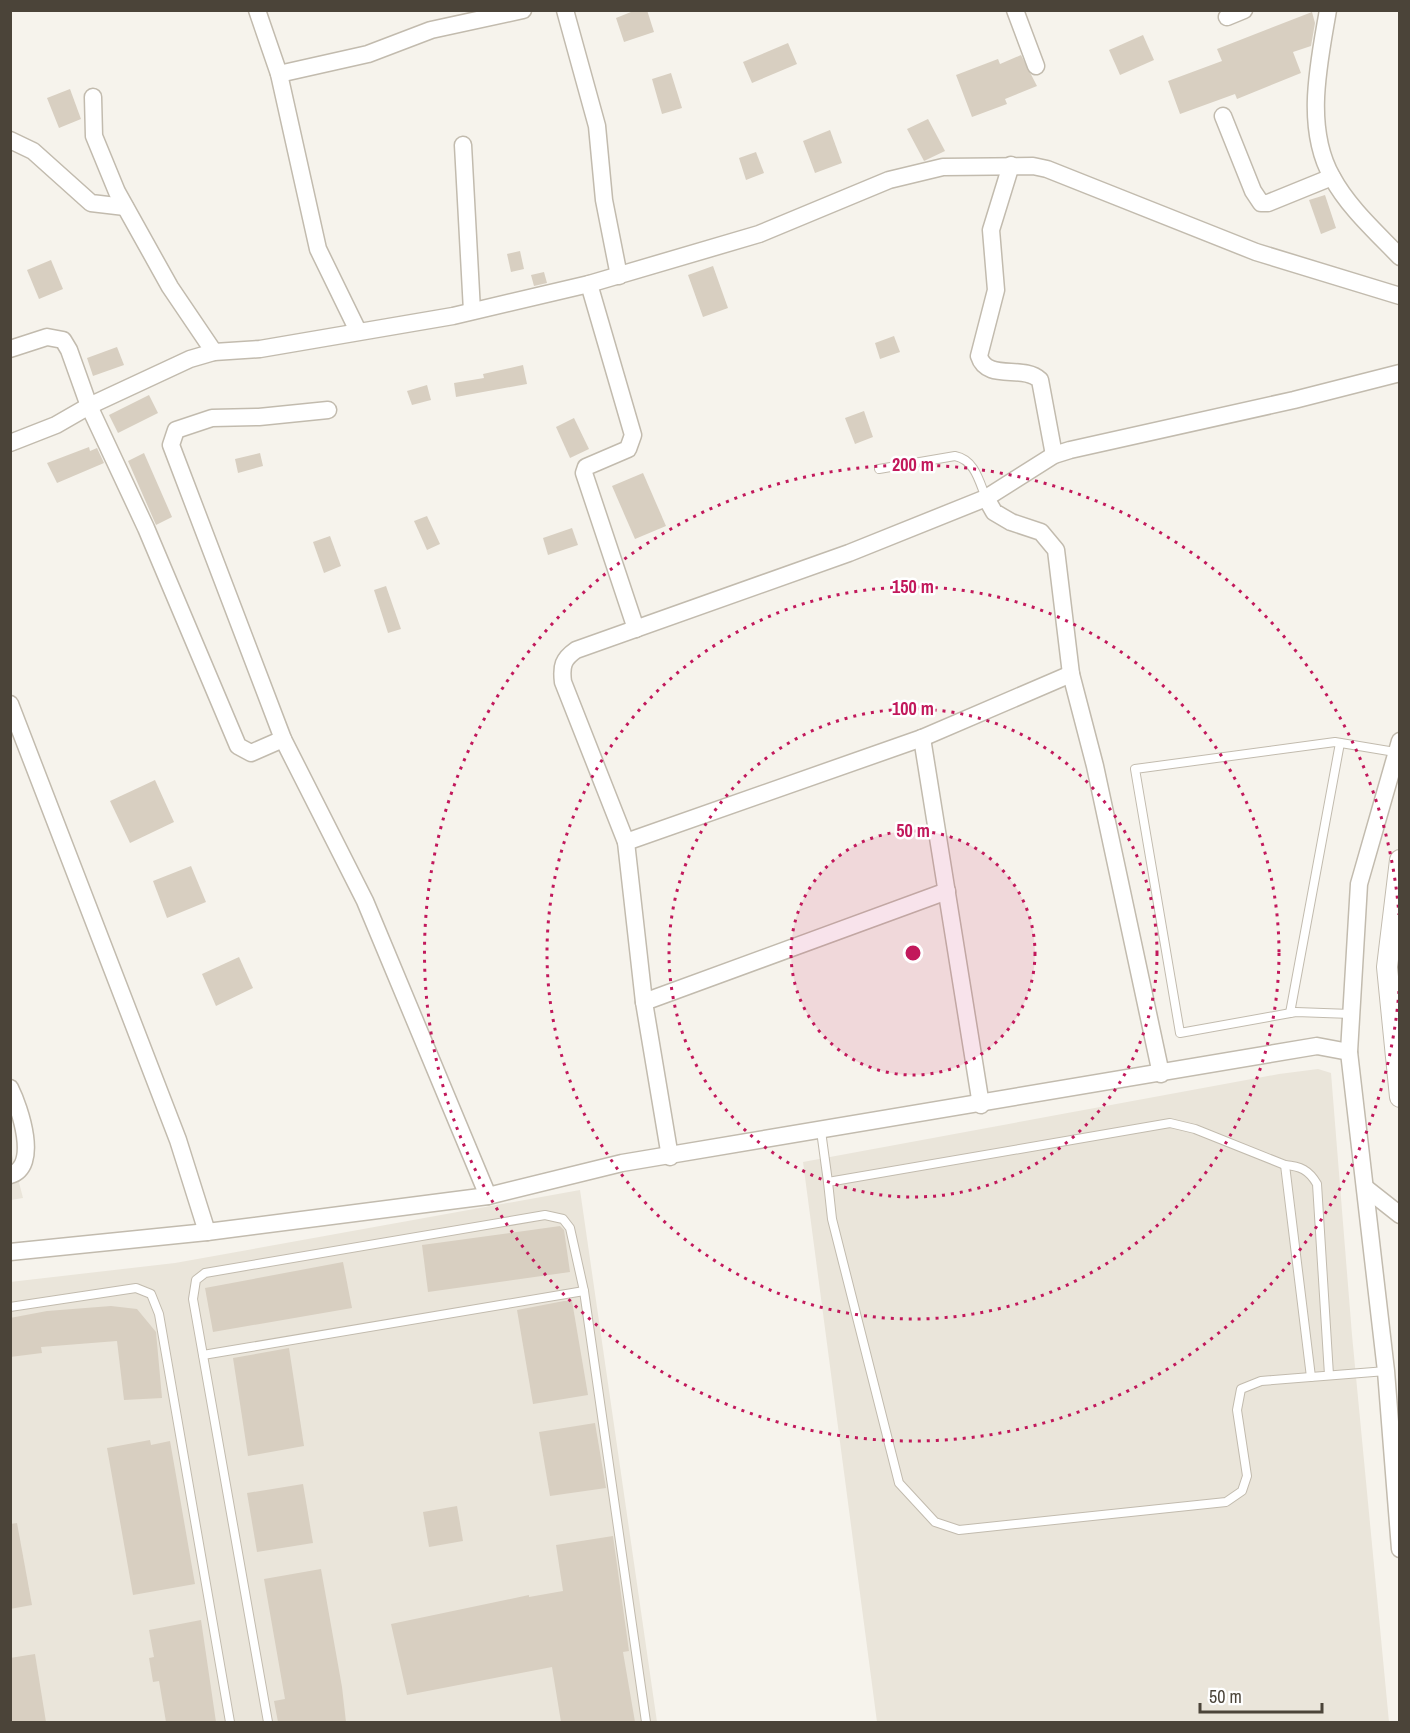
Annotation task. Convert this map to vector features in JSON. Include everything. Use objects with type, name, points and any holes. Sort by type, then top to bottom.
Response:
[{"type":"street","points":[[256,10],[279,74],[318,249],[358,331]]},
{"type":"street","points":[[279,74],[368,54],[431,30],[523,10]]},
{"type":"street","points":[[565,10],[597,126],[604,200],[619,276]]},
{"type":"street","points":[[1015,10],[1036,66]]},
{"type":"street","points":[[1227,17],[1244,10]]},
{"type":"street","points":[[1328,10],[1316,79],[1320,141],[1332,177],[1352,205],[1400,257]]},
{"type":"street","points":[[93,97],[94,136],[125,207],[170,287],[214,352]]},
{"type":"street","points":[[1222,116],[1252,191],[1261,203],[1268,203],[1332,177]]},
{"type":"street","points":[[10,140],[33,151],[91,203],[125,207]]},
{"type":"street","points":[[463,145],[471,312]]},
{"type":"street","points":[[10,443],[56,424],[89,406],[190,360],[214,352],[260,349],[471,312],[589,284],[759,234],[901,177],[954,165],[1011,165],[1047,169],[1256,252],[1400,296]]},
{"type":"street","points":[[1011,165],[991,230],[996,290],[979,356],[986,367],[994,371],[1028,372],[1040,380],[1054,455]]},
{"type":"street","points":[[589,284],[633,435],[628,449],[593,463],[586,467],[584,473],[636,629]]},
{"type":"street","points":[[10,349],[47,337],[63,340],[69,350],[89,406],[146,528],[238,746],[251,753],[283,739]]},
{"type":"street","points":[[670,1157],[644,1002],[626,842],[563,682],[561,668],[567,657],[576,650],[849,553],[986,498],[1054,455],[1400,373]]},
{"type":"street","points":[[328,410],[212,418],[177,430],[171,445],[283,739],[365,901],[488,1196]]},
{"type":"street","points":[[986,498],[994,512],[1011,522],[1041,532],[1056,550],[1071,674],[1095,766],[1161,1074]]},
{"type":"street","points":[[626,842],[922,738],[1071,674]]},
{"type":"street","points":[[10,704],[174,1129],[207,1232]]},
{"type":"street","points":[[922,738],[981,1105]]},
{"type":"street","points":[[1397,747],[1359,884],[1349,1052],[1367,1189],[1386,1371],[1400,1549]]},
{"type":"street","points":[[1400,860],[1387,967],[1400,1097]]},
{"type":"street","points":[[644,1002],[947,891]]},
{"type":"street","points":[[10,1252],[207,1232],[488,1196],[622,1163],[981,1105],[1317,1046],[1349,1052]]},
{"type":"street","points":[[10,1088],[25,1137],[26,1160],[22,1168],[10,1175]]},
{"type":"street","points":[[1367,1189],[1400,1215]]},
{"type":"lane","points":[[879,469],[955,456],[962,458],[973,468],[986,498]]},
{"type":"lane","points":[[1290,1013],[1340,743]]},
{"type":"lane","points":[[1351,1014],[1290,1013],[1180,1033],[1136,769],[1340,743],[1397,747]]},
{"type":"lane","points":[[828,1182],[1170,1123],[1195,1129],[1285,1165],[1299,1166],[1312,1174],[1317,1184],[1329,1375]]},
{"type":"lane","points":[[821,1131],[832,1219],[899,1483],[935,1522],[959,1530],[1226,1502],[1242,1491],[1246,1476],[1237,1410],[1241,1389],[1261,1381],[1386,1371]]},
{"type":"lane","points":[[1285,1165],[1311,1377]]},
{"type":"lane","points":[[268,1722],[202,1355],[193,1287],[205,1273],[533,1217],[556,1216],[563,1219],[570,1228],[584,1291],[646,1722]]},
{"type":"lane","points":[[10,1307],[136,1288],[150,1294],[159,1314],[230,1722]]},
{"type":"lane","points":[[202,1355],[584,1291]]},
{"type":"shaded area","points":[[1318,1069],[1331,1073],[1352,1335],[1389,1722],[877,1722],[803,1162],[1279,1074]]},
{"type":"shaded area","points":[[10,1147],[23,1198],[11,1200],[10,1200]]},
{"type":"shaded area","points":[[580,1190],[657,1722],[11,1722],[10,1282],[175,1263]]},
{"type":"building","points":[[636,10],[647,10],[654,32],[624,42],[616,18]]},
{"type":"building","points":[[1312,12],[1315,23],[1311,46],[1293,52],[1301,73],[1237,99],[1235,94],[1180,114],[1168,81],[1222,61],[1217,49]]},
{"type":"building","points":[[1143,35],[1154,60],[1120,75],[1109,50]]},
{"type":"building","points":[[788,43],[797,64],[752,83],[743,62]]},
{"type":"building","points":[[1021,55],[1037,86],[1005,99],[1007,104],[972,117],[956,75],[998,59],[1000,64]]},
{"type":"building","points":[[671,73],[682,108],[662,114],[652,79]]},
{"type":"building","points":[[70,89],[81,119],[59,128],[47,98]]},
{"type":"building","points":[[928,119],[945,151],[924,161],[907,129]]},
{"type":"building","points":[[830,130],[842,163],[815,173],[803,141]]},
{"type":"building","points":[[756,152],[764,173],[746,180],[739,158]]},
{"type":"building","points":[[1325,195],[1336,228],[1321,234],[1309,200]]},
{"type":"building","points":[[520,251],[524,269],[511,272],[507,254]]},
{"type":"building","points":[[51,260],[63,289],[39,299],[27,270]]},
{"type":"building","points":[[713,266],[728,308],[703,317],[688,275]]},
{"type":"building","points":[[544,272],[547,283],[534,286],[531,275]]},
{"type":"building","points":[[894,336],[900,352],[880,359],[875,343]]},
{"type":"building","points":[[117,347],[124,365],[93,376],[87,358]]},
{"type":"building","points":[[523,365],[527,384],[456,397],[454,383],[484,378],[483,374]]},
{"type":"building","points":[[427,385],[431,400],[412,405],[407,391]]},
{"type":"building","points":[[149,395],[158,413],[118,433],[109,415]]},
{"type":"building","points":[[864,411],[873,437],[855,444],[845,418]]},
{"type":"building","points":[[574,418],[589,449],[570,458],[556,427]]},
{"type":"building","points":[[89,447],[90,451],[97,448],[104,463],[57,483],[47,463]]},
{"type":"building","points":[[144,453],[172,517],[156,525],[128,461]]},
{"type":"building","points":[[260,453],[263,466],[238,473],[235,459]]},
{"type":"building","points":[[643,473],[666,526],[635,539],[612,486]]},
{"type":"building","points":[[427,516],[440,544],[427,550],[414,521]]},
{"type":"building","points":[[572,528],[578,545],[548,555],[543,538]]},
{"type":"building","points":[[330,536],[341,566],[324,573],[313,542]]},
{"type":"building","points":[[386,586],[401,629],[388,633],[374,590]]},
{"type":"building","points":[[155,780],[174,822],[130,843],[110,801]]},
{"type":"building","points":[[191,866],[206,902],[167,918],[153,881]]},
{"type":"building","points":[[239,957],[253,988],[216,1006],[202,974]]},
{"type":"building","points":[[560,1226],[564,1230],[570,1272],[428,1292],[422,1245]]},
{"type":"building","points":[[343,1262],[352,1308],[213,1332],[205,1288]]},
{"type":"building","points":[[572,1301],[588,1395],[533,1404],[517,1310]]},
{"type":"building","points":[[111,1306],[137,1309],[156,1332],[162,1398],[124,1400],[117,1341],[41,1347],[42,1353],[10,1357],[10,1318],[47,1311]]},
{"type":"building","points":[[289,1348],[304,1446],[248,1456],[233,1358]]},
{"type":"building","points":[[595,1423],[606,1488],[550,1496],[539,1432]]},
{"type":"building","points":[[150,1440],[151,1445],[170,1441],[195,1584],[133,1595],[107,1448]]},
{"type":"building","points":[[303,1484],[313,1543],[257,1552],[247,1493]]},
{"type":"building","points":[[457,1506],[463,1541],[429,1547],[423,1512]]},
{"type":"building","points":[[17,1523],[32,1605],[10,1609],[10,1524]]},
{"type":"building","points":[[613,1536],[629,1651],[623,1652],[635,1722],[561,1722],[552,1667],[407,1695],[391,1624],[529,1595],[529,1597],[563,1591],[556,1545]]},
{"type":"building","points":[[321,1569],[346,1722],[278,1722],[274,1701],[285,1699],[264,1579]]},
{"type":"building","points":[[201,1620],[216,1722],[166,1722],[159,1681],[153,1682],[149,1658],[154,1657],[149,1630]]},
{"type":"building","points":[[35,1654],[46,1722],[11,1722],[10,1658]]}]
